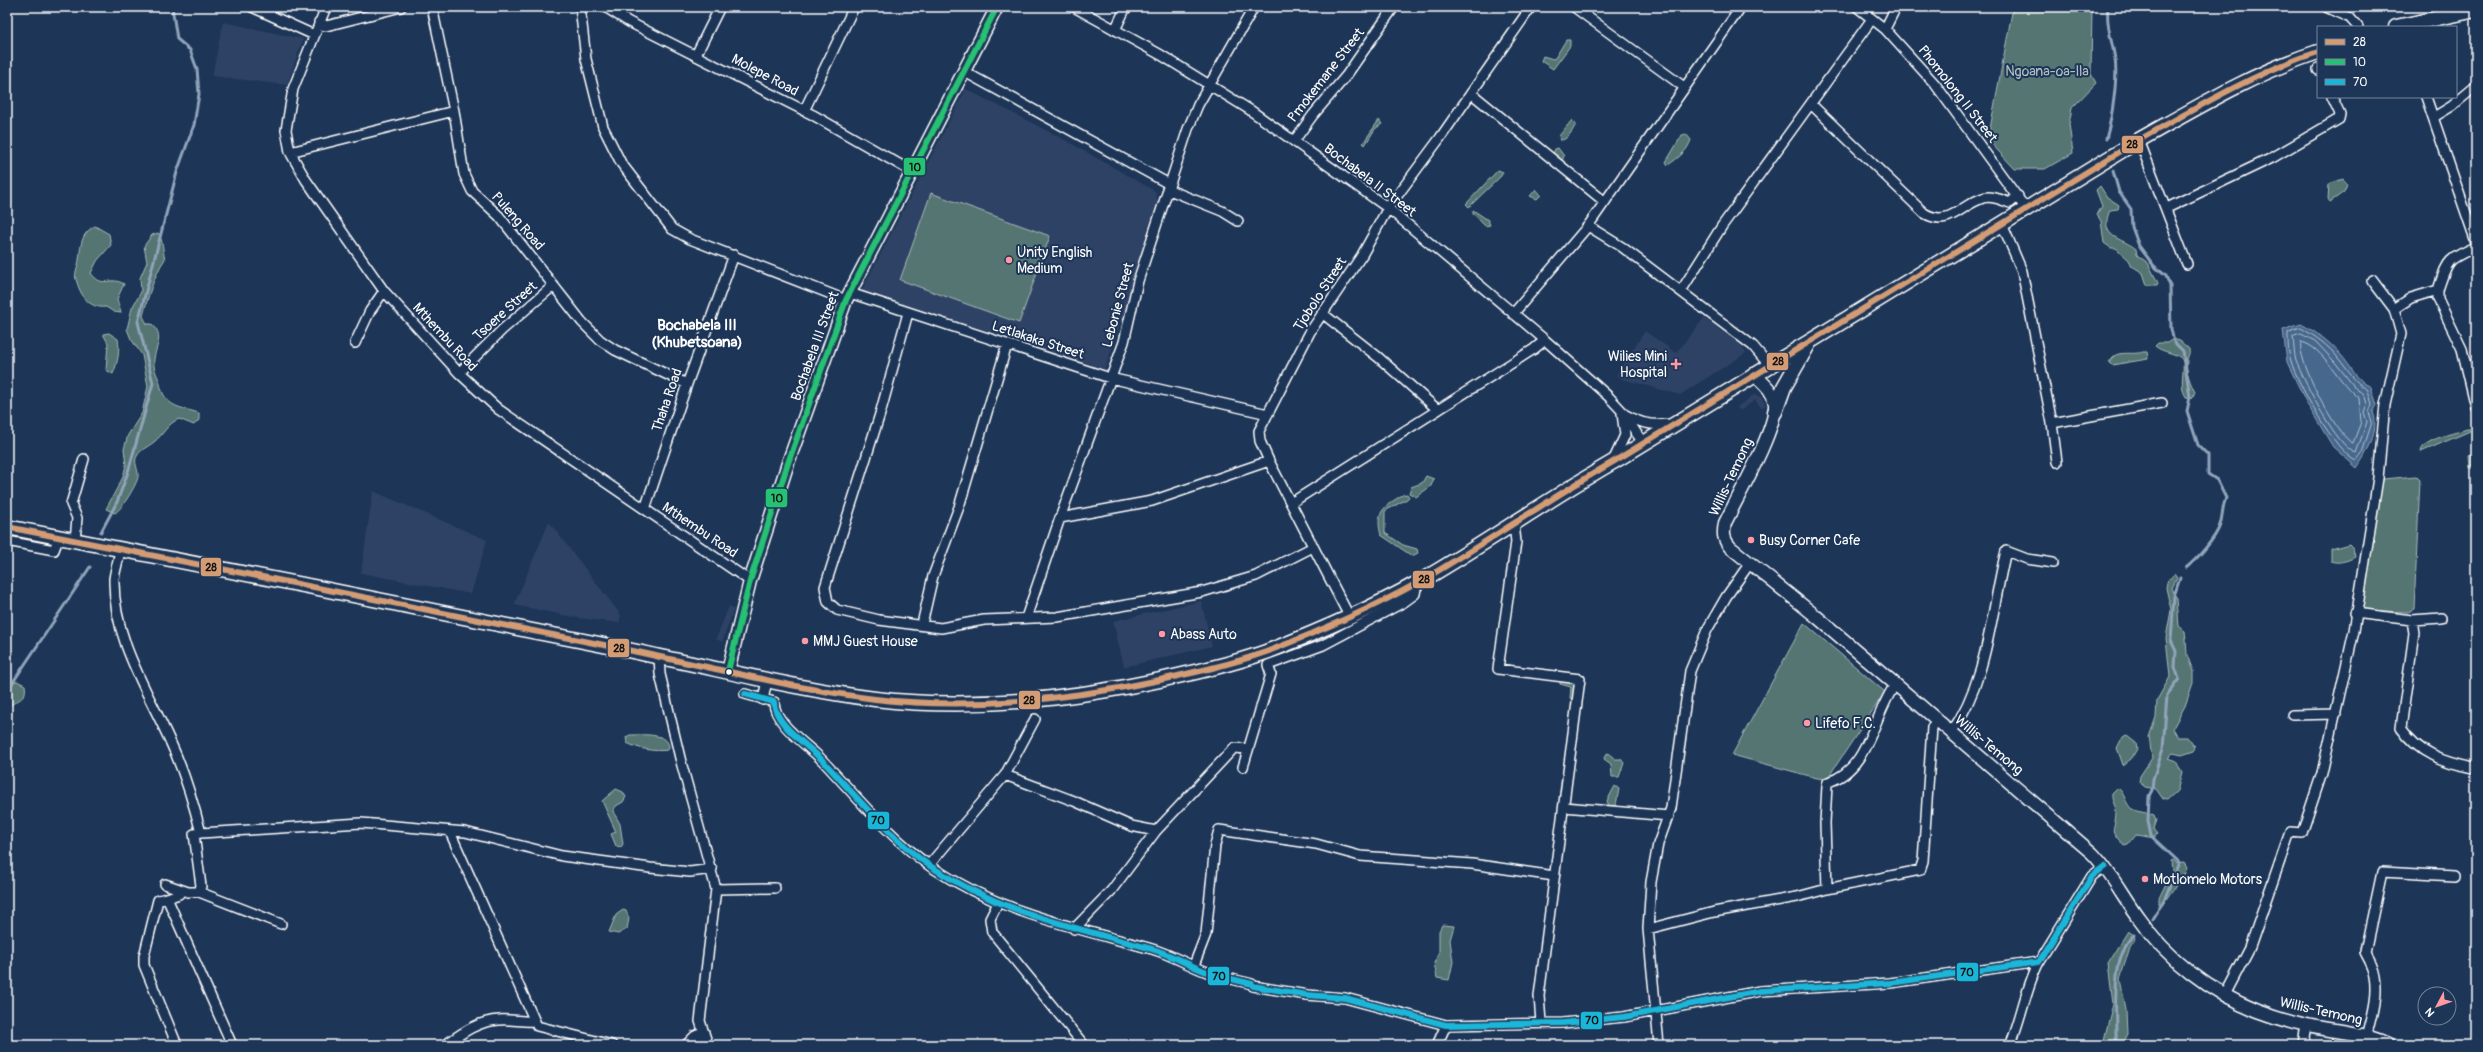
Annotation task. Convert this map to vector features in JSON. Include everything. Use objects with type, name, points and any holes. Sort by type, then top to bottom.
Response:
[{"type":"main road","name":"Bochabela III Street","points":[[728,671],[750,581],[788,463],[848,297],[911,171],[939,122],[963,71],[998,7]]},
{"type":"main road","points":[[2402,26],[2476,10]]},
{"type":"main road","points":[[7,527],[659,656],[767,680],[899,701],[1001,702],[1077,695],[1207,670],[1265,652],[1348,616],[1417,583],[1514,524],[1558,493],[1613,462],[1754,374],[2139,140],[2185,114],[2259,76],[2317,52]]},
{"type":"main road","points":[[1775,412],[1784,387],[1810,341]]},
{"type":"main road","points":[[1754,374],[1771,392],[1775,403],[1775,412]]},
{"type":"main road","name":"Willis-Temong","points":[[1775,412],[1766,437],[1723,532],[1725,541],[1730,547],[1895,685],[2105,866],[2137,916],[2163,949],[2179,964],[2225,995],[2256,1010],[2306,1026],[2367,1036],[2389,1045]]},
{"type":"street","points":[[252,7],[314,34]]},
{"type":"street","name":"Mthembu Road","points":[[326,7],[293,89],[287,114],[286,130],[290,152],[306,180],[384,291],[459,373],[498,409],[750,581]]},
{"type":"street","points":[[319,22],[326,26],[401,7]]},
{"type":"street","name":"Puleng Road","points":[[432,7],[454,111],[464,174],[472,191],[499,216],[582,322],[600,340],[615,350],[687,384]]},
{"type":"street","name":"Letlakaka Street","points":[[580,7],[586,60],[603,127],[621,163],[672,229],[690,240],[848,297],[908,313],[1110,378],[1268,414]]},
{"type":"street","name":"Molepe Road","points":[[605,7],[629,22],[804,111],[911,171]]},
{"type":"street","points":[[696,55],[720,7]]},
{"type":"street","points":[[804,111],[854,7]]},
{"type":"street","name":"Bochabela II Street","points":[[1074,7],[1211,85],[1294,141],[1388,208],[1545,340],[1622,412],[1643,443]]},
{"type":"street","points":[[1115,30],[1126,7]]},
{"type":"street","name":"Lebonie Street","points":[[1026,618],[1060,518],[1124,342],[1138,281],[1168,187],[1198,105],[1211,85],[1254,7]]},
{"type":"street","name":"Pmokemane Street","points":[[1294,141],[1313,115],[1346,76],[1394,7]]},
{"type":"street","name":"Tjobolo Street","points":[[1348,616],[1269,461],[1260,441],[1259,432],[1322,313],[1362,255],[1388,208],[1472,93],[1531,7]]},
{"type":"street","points":[[1574,7],[1684,87]]},
{"type":"street","points":[[1513,314],[1588,226],[1741,7]]},
{"type":"street","name":"Phomolong II Street","points":[[1857,7],[1885,29],[1935,84],[2026,208]]},
{"type":"street","points":[[1885,29],[1896,7]]},
{"type":"street","points":[[2326,7],[2350,18],[2357,26]]},
{"type":"street","points":[[1681,291],[1722,226],[1872,19]]},
{"type":"street","points":[[963,71],[1168,187],[1222,211],[1238,221]]},
{"type":"street","points":[[2434,117],[2452,106],[2476,86]]},
{"type":"street","points":[[1472,93],[1605,202]]},
{"type":"street","points":[[2166,208],[2251,166],[2272,158],[2339,118],[2340,114],[2332,98]]},
{"type":"street","points":[[2426,98],[2476,242]]},
{"type":"street","points":[[1811,104],[1924,213],[1932,218],[1945,218],[1983,198],[2010,203],[2018,196]]},
{"type":"street","points":[[290,152],[454,111]]},
{"type":"street","points":[[2139,140],[2187,264]]},
{"type":"street","points":[[2002,224],[2015,249],[2022,271],[2052,422],[2057,462]]},
{"type":"street","points":[[1588,226],[1681,291],[1754,346],[1769,365]]},
{"type":"street","points":[[2476,247],[2452,258],[2444,272],[2438,290],[2438,299],[2462,349],[2476,407]]},
{"type":"street","name":"Thaha Road","points":[[645,509],[687,384],[734,256]]},
{"type":"street","points":[[2225,995],[2250,947],[2290,832],[2302,833],[2318,784],[2336,714],[2354,631],[2355,613],[2378,478],[2385,405],[2401,334],[2394,309],[2372,280]]},
{"type":"street","name":"Tsoere Street","points":[[459,373],[502,330],[553,286]]},
{"type":"street","points":[[2394,309],[2411,298],[2438,290]]},
{"type":"street","points":[[355,343],[370,311],[384,291]]},
{"type":"street","points":[[908,313],[880,414],[825,587],[828,602],[838,610],[879,620],[922,624],[941,628],[984,620],[1057,617],[1202,592],[1256,576],[1314,547]]},
{"type":"street","points":[[1322,313],[1378,357],[1438,410]]},
{"type":"street","points":[[1291,503],[1534,350],[1545,340]]},
{"type":"street","points":[[922,624],[933,576],[959,507],[1007,344]]},
{"type":"street","points":[[2052,422],[2162,403]]},
{"type":"street","points":[[1613,462],[1624,435],[1622,412]]},
{"type":"street","name":"Bochabela II Street","points":[[1622,412],[1643,424],[1659,426],[1674,424]]},
{"type":"street","points":[[75,541],[77,518],[71,504],[84,459]]},
{"type":"street","points":[[1060,518],[1152,501],[1269,461]]},
{"type":"street","points":[[1514,524],[1516,542],[1498,669],[1580,678],[1539,996],[1540,1022]]},
{"type":"street","points":[[7,541],[54,550],[60,538]]},
{"type":"street","points":[[120,550],[114,578],[120,625],[149,702],[170,740],[192,794],[201,833]]},
{"type":"street","points":[[1951,733],[1969,699],[1990,640],[1996,592],[2006,551],[2027,559],[2053,563]]},
{"type":"street","points":[[1660,1045],[1648,929],[1653,866],[1658,844],[1669,816],[1690,671],[1707,630],[1726,597],[1750,563]]},
{"type":"street","points":[[1243,767],[1271,674],[1268,665],[1323,645],[1404,602],[1415,594],[1417,583]]},
{"type":"street","points":[[2355,613],[2412,620],[2441,618]]},
{"type":"street","points":[[2412,620],[2414,633],[2401,728],[2421,750],[2446,763],[2473,768]]},
{"type":"street","points":[[659,656],[660,674],[681,762],[712,869],[716,889],[700,1021],[708,1045]]},
{"type":"street","points":[[763,700],[767,680]]},
{"type":"street","points":[[1827,889],[1825,823],[1828,782],[1838,779],[1849,771],[1872,734],[1885,699],[1895,685]]},
{"type":"street","points":[[745,694],[774,702],[775,711],[781,721],[814,752],[890,830],[929,865],[966,888],[998,903],[1074,929],[1171,955],[1218,976],[1252,984],[1253,986],[1306,995],[1345,998],[1446,1025],[1540,1022],[1624,1017],[1760,991],[1890,983],[2039,962]]},
{"type":"street","points":[[2292,715],[2336,714]]},
{"type":"street","points":[[929,865],[1005,775],[1035,719]]},
{"type":"street","points":[[1648,929],[1714,912],[1797,898],[1827,889],[1914,872],[1923,868],[1932,727],[1937,721]]},
{"type":"street","points":[[1074,929],[1111,891],[1156,831],[1234,748],[1248,749]]},
{"type":"street","points":[[1005,775],[1074,801],[1131,826],[1156,831]]},
{"type":"street","points":[[1564,807],[1669,816]]},
{"type":"street","points":[[199,892],[201,886],[194,834],[361,823],[450,832],[465,832],[562,856],[690,872],[712,869]]},
{"type":"street","points":[[1194,965],[1206,934],[1215,845],[1219,830],[1316,844],[1360,856],[1472,864],[1554,876]]},
{"type":"street","points":[[450,832],[536,1026],[612,1045]]},
{"type":"street","points":[[2010,1045],[2017,1029],[2026,991],[2039,962],[2092,876],[2105,866]]},
{"type":"street","points":[[2367,1036],[2373,1017],[2376,988],[2373,966],[2365,952],[2382,872],[2455,876]]},
{"type":"street","points":[[165,884],[182,890],[199,892],[281,924]]},
{"type":"street","points":[[716,889],[775,888]]},
{"type":"street","points":[[177,1045],[144,965],[144,956],[158,900],[179,894],[182,890]]},
{"type":"street","points":[[167,898],[204,986],[232,1045]]},
{"type":"street","points":[[998,903],[990,919],[992,932],[1084,1045]]},
{"type":"street","points":[[445,1045],[470,1028],[486,1022],[500,1020],[534,1021]]},
{"type":"street","points":[[1437,1045],[1446,1025]]},
{"type":"street","points":[[2303,1045],[2306,1026]]},
{"type":"street","points":[[686,1045],[695,1036],[704,1032]]},
{"type":"shaded area","points":[[223,22],[303,39],[287,85],[212,76]]},
{"type":"shaded area","name":"Unity English Medium","points":[[966,89],[1065,140],[1155,191],[1158,202],[1148,228],[1130,296],[1105,369],[861,292]]},
{"type":"shaded area","name":"Wilies Mini Hospital","points":[[1704,318],[1740,344],[1746,353],[1680,395],[1622,379],[1616,375],[1645,331],[1676,353]]},
{"type":"shaded area","points":[[1755,394],[1761,397],[1766,405],[1761,408],[1755,400],[1740,411],[1737,407]]},
{"type":"shaded area","points":[[373,491],[487,540],[471,594],[361,573]]},
{"type":"shaded area","points":[[549,522],[621,615],[619,623],[578,618],[514,605]]},
{"type":"shaded area","name":"Abass Auto","points":[[1201,601],[1212,646],[1124,667],[1113,621]]},
{"type":"shaded area","points":[[729,606],[734,609],[722,642],[716,639]]},
{"type":"green space","name":"Ngoana-oa-lla","points":[[2013,7],[2092,7],[2091,74],[2096,83],[2072,108],[2069,124],[2073,153],[2045,169],[2015,169],[1986,138],[1989,134]]},
{"type":"green space","points":[[1566,40],[1570,40],[1570,46],[1553,69],[1541,61],[1543,56],[1553,59],[1555,58]]},
{"type":"green space","points":[[1379,120],[1382,124],[1375,129],[1365,145],[1363,143]]},
{"type":"green space","points":[[1572,120],[1576,124],[1570,135],[1563,140],[1560,140],[1559,136]]},
{"type":"green space","points":[[1686,134],[1691,140],[1687,148],[1679,157],[1668,165],[1666,162],[1682,135]]},
{"type":"green space","points":[[1558,148],[1564,156],[1562,161],[1553,154],[1555,149]]},
{"type":"green space","points":[[1498,170],[1503,172],[1501,176],[1469,207],[1466,204]]},
{"type":"green space","points":[[2343,179],[2347,185],[2344,192],[2330,202],[2328,199],[2329,184]]},
{"type":"green space","points":[[2100,186],[2107,197],[2119,205],[2118,209],[2110,210],[2107,220],[2109,232],[2113,236],[2136,249],[2137,255],[2148,263],[2158,283],[2157,285],[2147,285],[2143,273],[2132,266],[2129,260],[2116,248],[2111,248],[2104,243],[2101,221],[2097,215],[2102,206],[2096,190]]},
{"type":"green space","points":[[1536,189],[1541,195],[1537,199],[1530,196]]},
{"type":"green space","points":[[931,193],[1050,236],[1019,323],[900,280]]},
{"type":"green space","points":[[1473,210],[1488,220],[1490,225],[1485,226],[1473,214]]},
{"type":"green space","points":[[95,226],[109,234],[111,245],[97,261],[91,273],[99,281],[114,281],[124,284],[117,299],[121,313],[114,312],[106,307],[95,306],[86,300],[80,290],[75,275],[82,241],[86,233]]},
{"type":"green space","points":[[158,233],[162,243],[165,259],[149,294],[143,316],[147,324],[152,324],[158,334],[159,339],[155,354],[154,366],[162,392],[169,402],[174,405],[199,413],[199,420],[194,425],[179,419],[175,421],[152,444],[139,454],[136,459],[138,474],[137,480],[125,502],[115,513],[106,509],[123,477],[126,465],[124,449],[128,435],[142,413],[148,386],[142,355],[131,339],[127,329],[132,308],[141,292],[140,278],[147,262],[144,246],[152,235]]},
{"type":"green space","points":[[109,333],[118,339],[119,344],[118,356],[113,374],[106,370],[108,343],[103,334]]},
{"type":"green space","points":[[2173,339],[2180,341],[2189,349],[2187,369],[2195,392],[2192,398],[2186,397],[2184,392],[2182,382],[2182,359],[2155,346],[2158,343],[2167,343]]},
{"type":"green space","points":[[2147,352],[2148,359],[2112,365],[2109,363],[2112,358],[2119,354]]},
{"type":"green space","points":[[2470,429],[2470,431],[2421,452],[2427,443],[2433,440]]},
{"type":"green space","points":[[2476,451],[2476,468],[2470,468],[2469,456]]},
{"type":"green space","points":[[1426,476],[1434,479],[1431,486],[1416,497],[1409,493],[1411,487],[1422,483]]},
{"type":"green space","points":[[2416,476],[2420,480],[2414,609],[2408,612],[2362,610],[2380,485],[2384,479]]},
{"type":"green space","points":[[1404,494],[1407,494],[1409,497],[1407,499],[1385,511],[1385,533],[1403,545],[1417,549],[1418,553],[1412,556],[1381,535],[1379,523],[1379,518],[1386,506]]},
{"type":"green space","points":[[2349,544],[2353,548],[2355,557],[2343,562],[2331,561],[2331,549]]},
{"type":"green space","points":[[2174,574],[2177,578],[2172,588],[2177,599],[2179,626],[2185,631],[2187,655],[2193,671],[2193,683],[2185,706],[2173,728],[2178,737],[2187,737],[2195,747],[2194,751],[2182,755],[2173,753],[2168,758],[2176,761],[2182,773],[2177,791],[2167,800],[2163,799],[2156,789],[2145,787],[2139,782],[2140,776],[2152,758],[2149,737],[2156,717],[2157,700],[2170,677],[2166,638],[2171,610],[2166,588],[2167,582]]},
{"type":"green space","name":"Lifefo F.C.","points":[[1804,623],[1885,692],[1827,779],[1817,778],[1732,755]]},
{"type":"green space","points":[[17,681],[25,685],[25,694],[7,709],[7,684]]},
{"type":"green space","points":[[1568,681],[1578,684],[1574,703],[1570,698],[1571,687],[1560,684],[1560,682]]},
{"type":"green space","points":[[630,735],[653,735],[659,737],[667,742],[669,747],[668,750],[652,750],[631,745],[627,743],[626,737]]},
{"type":"green space","points":[[2127,736],[2136,743],[2137,749],[2131,759],[2123,765],[2117,748],[2122,738]]},
{"type":"green space","points":[[1608,753],[1615,759],[1621,759],[1624,763],[1619,777],[1612,777],[1611,764],[1604,759],[1605,755]]},
{"type":"green space","points":[[1615,786],[1619,789],[1616,805],[1609,806],[1607,801]]},
{"type":"green space","points":[[2118,788],[2132,809],[2154,815],[2156,820],[2153,829],[2157,834],[2154,838],[2136,835],[2128,845],[2124,846],[2115,835],[2113,830],[2116,812],[2112,794]]},
{"type":"green space","points":[[616,789],[623,792],[626,797],[623,802],[616,806],[613,811],[620,824],[623,844],[621,847],[616,846],[611,834],[616,832],[602,801]]},
{"type":"green space","points":[[2173,860],[2177,863],[2184,862],[2187,867],[2164,903],[2159,904],[2159,898],[2172,871],[2171,861]]},
{"type":"green space","points":[[623,910],[626,911],[629,918],[627,929],[618,934],[609,932],[616,915]]},
{"type":"green space","points":[[1442,925],[1454,926],[1450,940],[1453,962],[1449,980],[1437,978],[1434,963],[1439,953],[1439,931]]},
{"type":"green space","points":[[2128,931],[2134,935],[2135,939],[2130,947],[2120,979],[2126,1010],[2127,1034],[2121,1045],[2101,1045],[2104,1040],[2113,1003],[2108,963]]},
{"type":"water","points":[[2301,324],[2332,345],[2345,359],[2361,381],[2371,387],[2377,405],[2373,412],[2375,419],[2374,434],[2365,455],[2357,468],[2333,447],[2307,404],[2287,362],[2283,330]]},
{"type":"waterway","points":[[101,532],[117,502],[128,472],[153,383],[138,322],[177,172],[194,125],[199,94],[197,69],[190,50],[177,39],[172,7]]},
{"type":"waterway","name":"Ngoana-oa-lla","points":[[2106,139],[2112,110],[2116,77],[2115,59],[2108,20],[2108,7]]},
{"type":"waterway","name":"Ngoana-oa-lla","points":[[2113,171],[2119,192],[2131,209],[2132,227],[2139,246],[2154,266],[2166,276],[2170,286],[2171,329],[2174,342],[2183,351],[2190,397],[2187,411],[2198,445],[2208,455],[2208,474],[2217,480],[2226,498],[2220,525],[2215,536],[2206,548],[2186,568]]},
{"type":"waterway","points":[[7,691],[90,567]]},
{"type":"waterway","name":"Ngoana-oa-lla","points":[[2152,919],[2165,898],[2179,862],[2151,836],[2148,821],[2149,796],[2163,749],[2167,695],[2179,679],[2175,667],[2176,651],[2171,641],[2174,596],[2180,578]]},
{"type":"waterway","name":"Ngoana-oa-lla","points":[[2116,1045],[2116,987],[2118,971],[2121,957],[2126,945],[2134,935]]},
{"type":"transit line","name":"10","points":[[728,671],[750,581],[788,463],[846,300],[997,7]]},
{"type":"transit line","name":"28","points":[[7,527],[379,600],[794,686],[875,699],[947,703],[1018,701],[1090,693],[1160,680],[1227,664],[1266,652],[1344,620],[1401,592],[1468,553],[1564,491],[2139,140],[2204,103],[2249,80],[2317,52]]},
{"type":"transit line","name":"70","points":[[745,694],[774,702],[775,710],[785,726],[822,760],[887,830],[915,855],[956,882],[983,896],[1038,917],[1152,949],[1202,970],[1252,984],[1253,986],[1307,995],[1345,998],[1446,1025],[1563,1023],[1624,1017],[1760,991],[1890,983],[2039,962],[2092,876],[2105,866]]},
{"type":"place","name":"Unity English Medium","points":[[1009,260]]},
{"type":"place","name":"Wilies Mini Hospital","points":[[1676,364]]},
{"type":"place","name":"Busy Corner Cafe","points":[[1751,540]]},
{"type":"place","name":"Abass Auto","points":[[1162,634]]},
{"type":"place","name":"MMJ Guest House","points":[[805,641]]},
{"type":"place","name":"Lifefo F.C.","points":[[1807,723]]},
{"type":"place","name":"Motlomelo Motors","points":[[2145,879]]},
{"type":"district","name":"Bochabela III (Khubetsoana)","points":[[697,334]]}]
